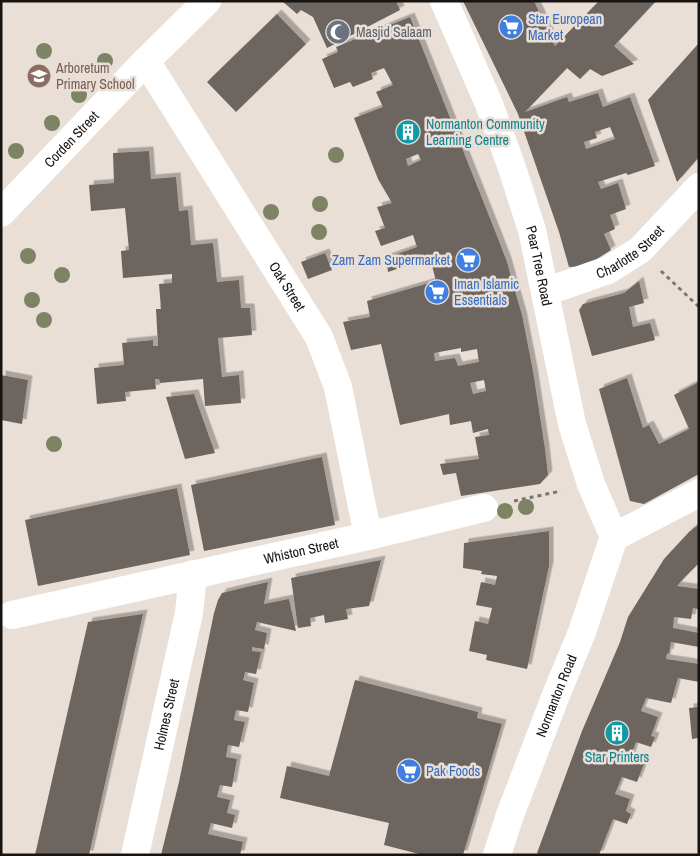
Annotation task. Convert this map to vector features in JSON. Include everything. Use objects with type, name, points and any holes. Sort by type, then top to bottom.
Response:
[{"type":"street","name":"Corden Street","points":[[1,213],[146,61],[207,1]]},
{"type":"street","name":"Pear Tree Road","points":[[444,1],[489,104],[532,230],[572,424],[591,484],[614,537]]},
{"type":"street","name":"Oak Street","points":[[146,61],[318,337],[338,387],[368,536]]},
{"type":"street","name":"Charlotte Street","points":[[545,292],[608,270],[640,250],[699,187]]},
{"type":"street","points":[[614,537],[699,493]]},
{"type":"street","name":"Whiston Street","points":[[12,615],[368,536],[484,508]]},
{"type":"street","name":"Normanton Road","points":[[497,855],[510,815],[582,632],[614,537]]},
{"type":"street","name":"Holmes Street","points":[[135,855],[188,612],[193,574]]},
{"type":"path","points":[[640,250],[699,307]]},
{"type":"path","points":[[484,508],[591,484]]},
{"type":"building","name":"Masjid Salaam","points":[[282,1],[396,1],[400,10],[327,48],[313,17],[301,10],[297,14]]},
{"type":"building","points":[[463,1],[534,1],[555,46],[599,1],[656,1],[614,46],[634,64],[602,76],[590,69],[580,79],[567,68],[525,112],[567,97],[569,102],[598,93],[603,107],[630,97],[655,166],[598,182],[601,189],[618,183],[626,209],[610,215],[615,229],[604,234],[611,250],[586,266],[569,267],[559,232],[518,114]],"holes":[[[610,127],[615,139],[586,149],[584,142],[597,138],[595,132]]]},
{"type":"building","points":[[277,14],[306,44],[236,112],[207,82]]},
{"type":"building","points":[[410,17],[507,262],[522,315],[533,371],[548,475],[540,484],[461,496],[456,473],[443,475],[440,464],[479,459],[475,437],[489,435],[488,429],[473,433],[471,421],[450,425],[449,414],[400,425],[381,344],[351,350],[343,322],[370,317],[367,301],[436,281],[430,258],[388,272],[386,258],[417,247],[413,235],[381,246],[375,231],[385,228],[377,207],[392,203],[378,179],[354,118],[383,107],[376,92],[393,85],[384,68],[371,73],[373,79],[353,87],[350,82],[334,88],[322,59],[338,52],[336,47]],"holes":[[[418,154],[421,160],[408,166],[406,159]],[[461,348],[461,352],[477,349],[479,362],[458,366],[455,358],[435,361],[434,353]],[[484,380],[486,391],[473,394],[470,383]]]},
{"type":"building","points":[[699,43],[699,157],[677,182],[648,100]]},
{"type":"building","points":[[149,151],[151,179],[176,177],[179,211],[188,210],[191,245],[213,243],[217,282],[239,280],[241,308],[250,308],[252,335],[218,338],[222,377],[239,375],[241,403],[205,406],[203,379],[160,383],[159,379],[155,379],[156,389],[125,392],[126,401],[97,404],[94,368],[124,365],[122,343],[153,340],[153,346],[158,346],[156,309],[161,309],[159,284],[172,283],[172,274],[123,278],[121,251],[129,250],[125,208],[91,211],[89,185],[114,183],[113,153]]},
{"type":"building","points":[[325,253],[332,270],[308,279],[301,262]]},
{"type":"building","points":[[639,281],[644,303],[629,307],[633,327],[650,323],[655,340],[592,356],[579,310],[583,304],[624,293]]},
{"type":"building","points":[[1,375],[28,380],[22,424],[1,420]]},
{"type":"building","points":[[627,378],[643,428],[649,425],[659,444],[689,429],[674,395],[699,382],[699,474],[644,504],[630,501],[599,389]]},
{"type":"building","points":[[194,394],[215,453],[185,459],[166,397]]},
{"type":"building","points":[[322,457],[335,525],[204,551],[191,485]]},
{"type":"building","points":[[177,488],[190,555],[38,586],[25,520]]},
{"type":"building","points":[[699,524],[699,563],[677,586],[699,589],[698,609],[693,608],[691,619],[674,617],[673,628],[699,633],[699,647],[671,642],[666,659],[699,664],[699,682],[678,678],[671,703],[646,698],[641,711],[658,717],[651,736],[655,737],[651,747],[636,742],[631,756],[645,761],[637,782],[622,777],[615,794],[630,799],[626,811],[631,814],[627,824],[613,819],[599,855],[540,855],[537,853],[582,731],[620,642],[628,617],[664,559]]},
{"type":"building","points":[[549,531],[549,566],[527,669],[486,660],[487,655],[469,651],[475,621],[488,624],[492,608],[476,605],[481,582],[495,585],[497,576],[481,574],[482,571],[463,568],[464,543]]},
{"type":"building","points":[[381,560],[369,606],[346,609],[348,619],[325,623],[324,615],[310,618],[311,626],[298,628],[291,578]]},
{"type":"building","points":[[268,582],[264,604],[289,599],[296,631],[257,622],[255,630],[267,633],[264,649],[252,647],[252,651],[261,652],[256,674],[245,672],[243,680],[254,683],[248,712],[236,710],[234,720],[245,722],[239,747],[228,745],[226,757],[237,759],[232,787],[220,785],[217,797],[230,800],[227,813],[235,815],[232,828],[211,823],[208,834],[243,842],[240,855],[161,855],[179,782],[218,600],[222,593]]},
{"type":"building","points":[[143,614],[89,855],[35,855],[88,622]]},
{"type":"building","name":"Pak Foods","points":[[355,680],[478,712],[477,718],[502,724],[463,855],[423,855],[384,845],[389,823],[280,798],[287,766],[329,776]]},
{"type":"building","points":[[699,707],[699,738],[692,739],[689,708]]},
{"type":"place","name":"Star European Market","points":[[511,27]]},
{"type":"place","name":"Masjid Salaam","points":[[338,32]]},
{"type":"place","name":"Arboretum Primary School","points":[[39,76]]},
{"type":"place","name":"Normanton Community Learning Centre","points":[[408,132]]},
{"type":"place","name":"Zam Zam Supermarket","points":[[468,260]]},
{"type":"place","name":"Iman Islamic Essentials","points":[[437,292]]},
{"type":"place","name":"Star Printers","points":[[617,733]]},
{"type":"place","name":"Pak Foods","points":[[409,771]]}]
